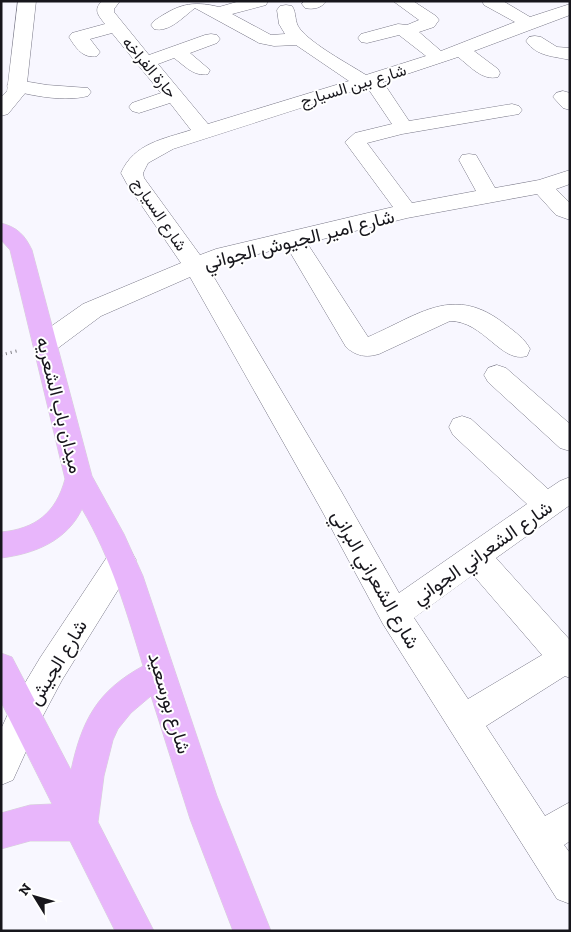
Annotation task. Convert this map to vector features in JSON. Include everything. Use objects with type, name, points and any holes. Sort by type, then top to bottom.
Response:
[{"type":"main road","name":"ميدان باب الشعريه","points":[[1,230],[18,242],[21,250],[79,479],[78,492],[72,504],[64,516],[53,526],[24,542],[1,545]]},
{"type":"main road","name":"شارع بورسعيد","points":[[79,479],[100,512],[142,614],[211,828],[252,931]]},
{"type":"main road","points":[[1,668],[135,931]]},
{"type":"main road","points":[[80,825],[93,744],[100,726],[125,695],[140,683],[161,673]]},
{"type":"main road","points":[[1,831],[36,821],[58,821],[80,825]]},
{"type":"street","points":[[1,110],[16,92],[27,1]]},
{"type":"street","name":"حارة الفراخه","points":[[112,1],[105,11],[204,132]]},
{"type":"street","points":[[160,25],[194,1],[270,41],[302,40]]},
{"type":"street","points":[[217,13],[260,1]]},
{"type":"street","points":[[367,38],[398,29],[407,30],[428,23],[430,20],[401,1]]},
{"type":"street","points":[[490,1],[527,22]]},
{"type":"street","points":[[558,1],[570,9]]},
{"type":"street","name":"شارع بين السيارج","points":[[137,161],[152,151],[204,132],[439,58],[527,22],[570,9]]},
{"type":"street","points":[[286,10],[286,20],[291,31],[302,40],[368,81],[403,126],[402,128]]},
{"type":"street","points":[[91,52],[78,37],[116,26]]},
{"type":"street","points":[[407,30],[407,32],[439,58]]},
{"type":"street","points":[[146,62],[211,40]]},
{"type":"street","points":[[535,41],[554,54],[564,52],[570,55]]},
{"type":"street","points":[[461,50],[491,73]]},
{"type":"street","points":[[178,52],[201,70]]},
{"type":"street","points":[[17,86],[47,91],[81,92]]},
{"type":"street","points":[[139,107],[174,95]]},
{"type":"street","points":[[407,212],[355,142],[362,137],[402,128],[512,110]]},
{"type":"street","points":[[469,160],[489,196]]},
{"type":"street","name":"شارع السيارج","points":[[137,161],[132,173],[134,179],[195,265]]},
{"type":"street","name":"شارع امير الجيوش الجواني","points":[[45,344],[92,310],[216,257],[407,212],[542,186],[570,177]]},
{"type":"street","points":[[542,186],[564,210],[570,213]]},
{"type":"street","points":[[293,238],[355,340],[361,346],[370,347],[447,312],[459,311],[472,313],[518,349]]},
{"type":"street","name":"شارع الشعراني البراني","points":[[195,265],[331,500],[394,614],[570,886]]},
{"type":"street","points":[[497,375],[570,440]]},
{"type":"street","points":[[462,427],[558,497]]},
{"type":"street","name":"شارع الشعراني الجواني","points":[[394,614],[558,497]]},
{"type":"street","points":[[463,721],[568,660],[475,556]]},
{"type":"street","name":"شارع الجيش","points":[[1,768],[25,715],[51,669],[121,560]]},
{"type":"street","points":[[540,840],[570,820]]}]
